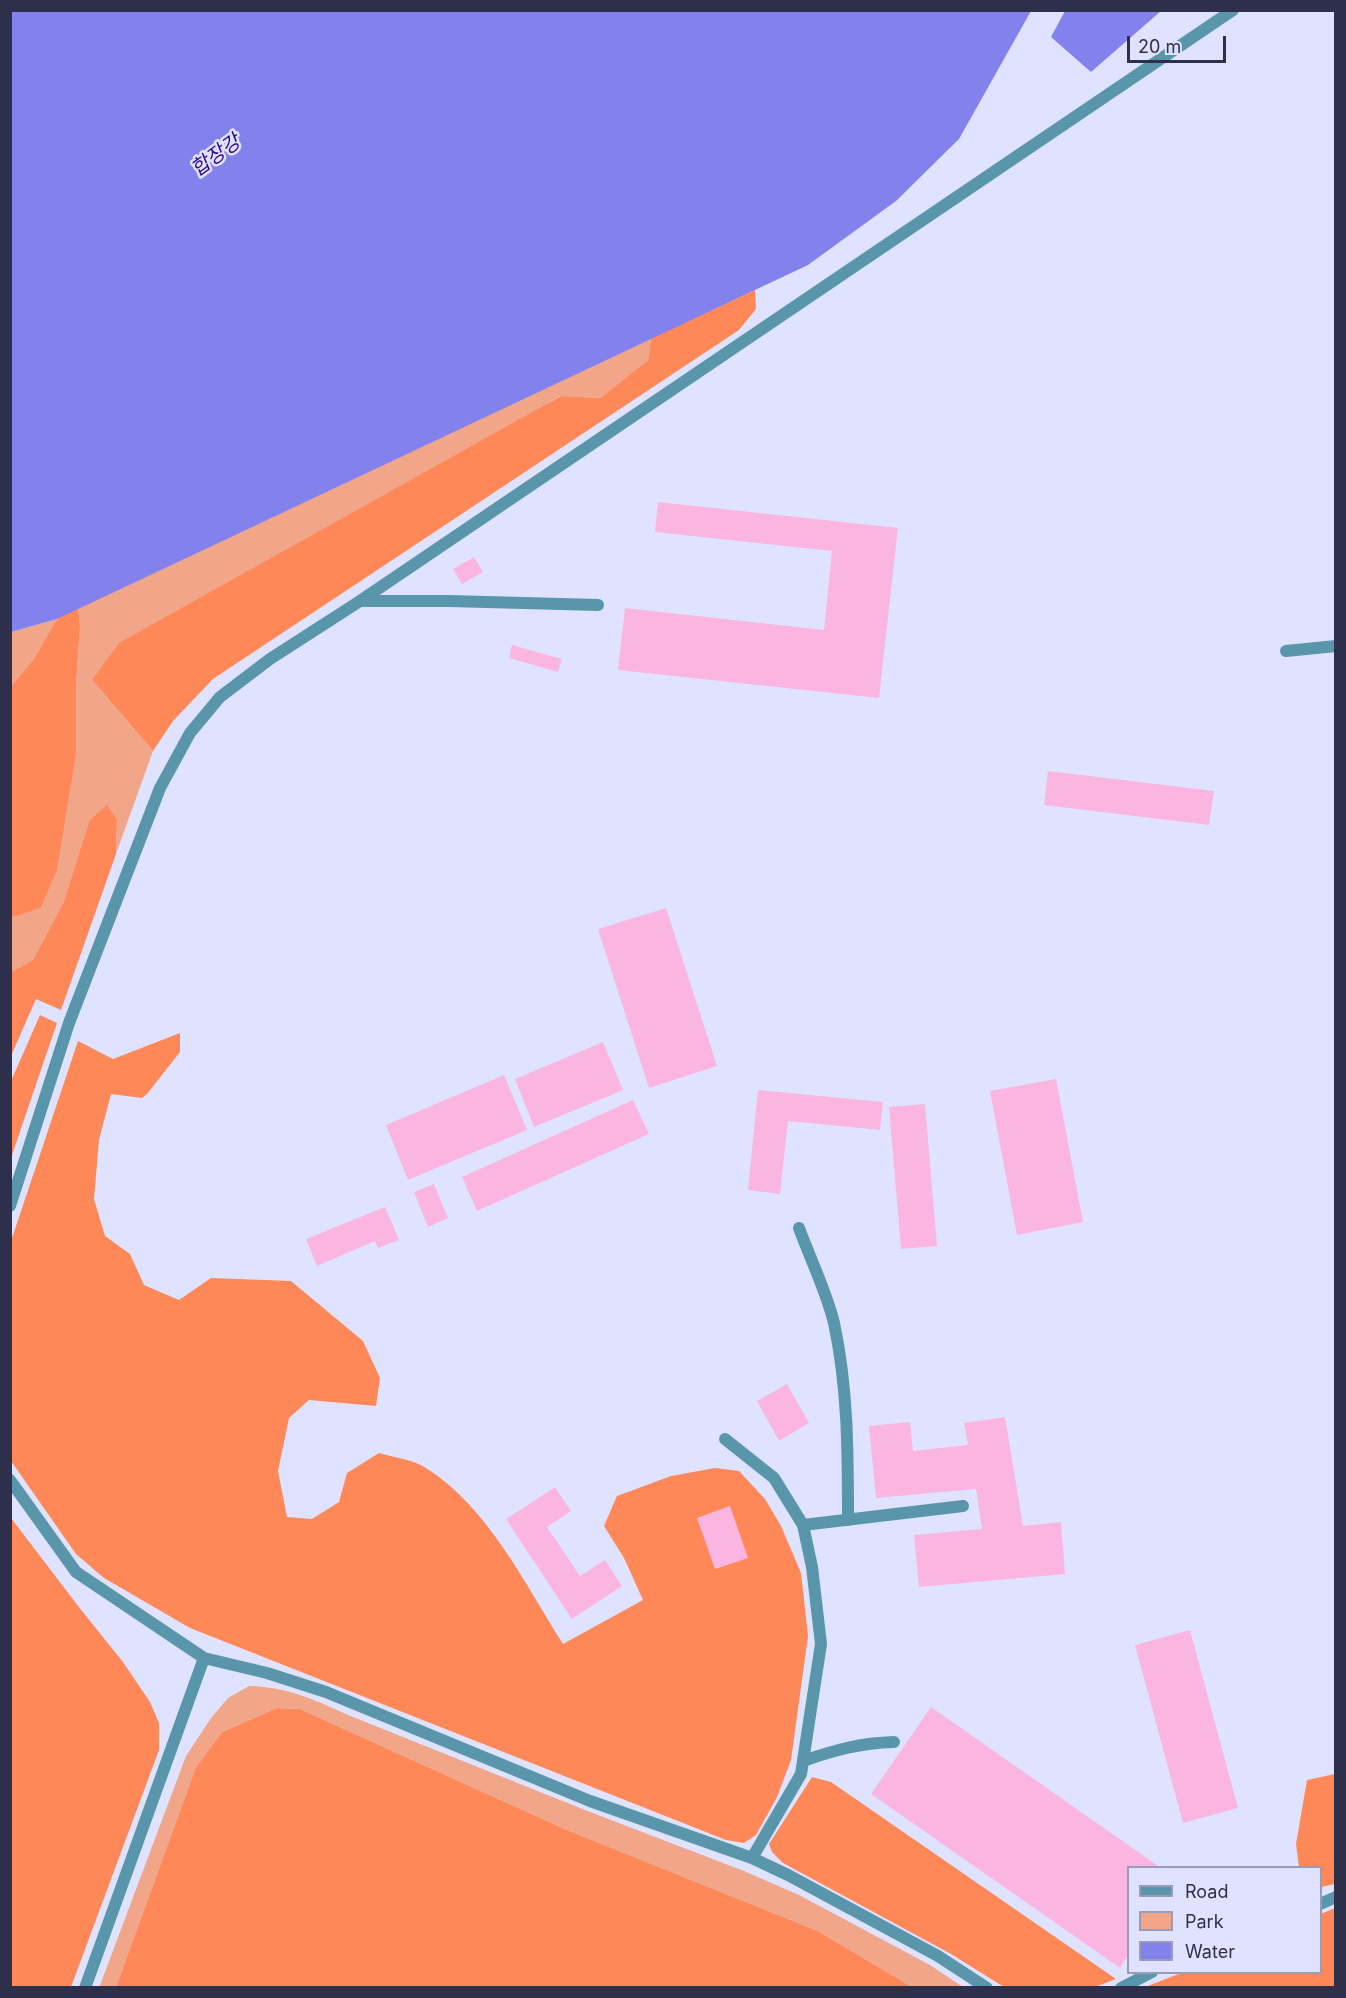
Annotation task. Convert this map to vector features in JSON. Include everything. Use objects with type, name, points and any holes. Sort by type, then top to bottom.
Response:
[{"type":"street","points":[[10,1206],[69,1023],[160,788],[190,733],[220,697],[270,658],[360,601],[1233,10]]},
{"type":"street","points":[[360,601],[597,605]]},
{"type":"street","points":[[1286,651],[1335,646]]},
{"type":"street","points":[[799,1228],[833,1321],[843,1370],[849,1438],[848,1520]]},
{"type":"street","points":[[725,1439],[774,1478],[803,1525],[812,1567],[821,1644],[801,1774],[752,1858]]},
{"type":"street","points":[[10,1480],[76,1572],[204,1658],[267,1673],[326,1692],[590,1802],[752,1858],[938,1956],[987,1988]]},
{"type":"street","points":[[803,1525],[963,1506]]},
{"type":"street","points":[[85,1988],[204,1658]]},
{"type":"street","points":[[803,1761],[840,1748],[894,1742]]},
{"type":"street","points":[[1121,1988],[1148,1974]]},
{"type":"green space","points":[[651,338],[648,360],[600,398],[560,396],[92,680],[153,751],[116,854],[117,820],[89,821],[64,901],[33,960],[13,971],[10,969],[10,916],[18,916],[76,686],[80,626],[78,607]]},
{"type":"green space","points":[[57,619],[33,660],[11,686],[11,632]]},
{"type":"green space","points":[[249,1686],[288,1691],[312,1699],[585,1810],[744,1871],[799,1895],[930,1965],[963,1987],[912,1987],[818,1931],[567,1830],[300,1709],[277,1708],[222,1732],[196,1767],[116,1987],[99,1988],[186,1756],[211,1718],[228,1698]]},
{"type":"shaded area","points":[[755,290],[756,309],[739,330],[213,679],[173,721],[153,751],[92,680],[119,643],[561,396],[600,398],[648,360],[651,338]]},
{"type":"shaded area","points":[[78,607],[80,626],[76,686],[76,753],[57,870],[41,907],[18,916],[11,916],[11,686],[33,660],[57,619]]},
{"type":"shaded area","points":[[107,805],[117,820],[116,854],[61,1010],[36,999],[11,1056],[11,969],[13,971],[33,960],[64,901],[89,821]]},
{"type":"shaded area","points":[[40,1015],[57,1023],[11,1158],[11,1081]]},
{"type":"shaded area","points":[[180,1033],[180,1052],[147,1094],[142,1098],[111,1094],[99,1140],[94,1199],[105,1236],[130,1254],[144,1285],[179,1300],[211,1278],[291,1281],[363,1341],[380,1378],[376,1406],[309,1400],[289,1418],[278,1471],[287,1517],[312,1519],[339,1502],[347,1473],[379,1453],[421,1465],[448,1484],[487,1525],[504,1548],[563,1644],[643,1600],[624,1558],[604,1526],[617,1496],[671,1476],[715,1468],[739,1471],[765,1499],[781,1526],[801,1573],[808,1636],[791,1760],[777,1797],[756,1835],[744,1843],[726,1840],[190,1628],[104,1578],[76,1554],[11,1461],[11,1241],[78,1041],[113,1059]]},
{"type":"shaded area","points":[[11,1518],[123,1662],[150,1702],[159,1723],[159,1750],[71,1987],[11,1987]]},
{"type":"shaded area","points":[[277,1708],[300,1709],[567,1830],[818,1931],[912,1987],[116,1987],[196,1767],[222,1732]]},
{"type":"shaded area","points":[[1335,1774],[1335,1884],[1322,1887],[1322,1866],[1299,1866],[1296,1844],[1307,1780]]},
{"type":"shaded area","points":[[812,1777],[831,1782],[1116,1979],[1095,1987],[1004,1987],[951,1954],[783,1863],[772,1852],[769,1844]]},
{"type":"shaded area","points":[[1335,1908],[1335,1987],[1145,1987],[1178,1974],[1322,1974],[1322,1914]]},
{"type":"water","name":"합장강","points":[[11,10],[1031,11],[959,139],[896,201],[808,265],[57,619],[11,632]]},
{"type":"water","points":[[1065,11],[1161,11],[1091,72],[1051,37]]},
{"type":"building","points":[[658,502],[898,528],[879,698],[618,670],[625,608],[824,630],[832,551],[655,532]]},
{"type":"building","points":[[474,557],[483,572],[462,584],[453,569]]},
{"type":"building","points":[[512,645],[562,659],[558,672],[509,658]]},
{"type":"building","points":[[1048,771],[1214,791],[1209,825],[1044,805]]},
{"type":"building","points":[[666,908],[717,1066],[649,1088],[598,929]]},
{"type":"building","points":[[603,1042],[623,1090],[534,1127],[515,1079]]},
{"type":"building","points":[[504,1075],[527,1130],[408,1180],[386,1125]]},
{"type":"building","points":[[1056,1079],[1083,1222],[1017,1235],[990,1091]]},
{"type":"building","points":[[758,1090],[883,1102],[880,1130],[788,1121],[780,1194],[748,1190]]},
{"type":"building","points":[[633,1100],[649,1134],[477,1211],[462,1177]]},
{"type":"building","points":[[925,1104],[937,1246],[901,1249],[889,1107]]},
{"type":"building","points":[[434,1184],[448,1218],[428,1227],[414,1192]]},
{"type":"building","points":[[385,1207],[399,1240],[378,1248],[375,1241],[317,1266],[306,1239]]},
{"type":"building","points":[[787,1384],[809,1423],[779,1441],[757,1401]]},
{"type":"building","points":[[1005,1417],[1023,1526],[1061,1522],[1065,1574],[919,1587],[914,1535],[982,1529],[976,1489],[876,1498],[869,1426],[910,1422],[913,1451],[968,1445],[964,1423]]},
{"type":"building","points":[[555,1487],[571,1511],[547,1527],[580,1576],[605,1560],[622,1586],[572,1619],[506,1519]]},
{"type":"building","points":[[730,1506],[748,1558],[715,1569],[697,1518]]},
{"type":"building","points":[[1190,1630],[1238,1808],[1183,1823],[1135,1645]]},
{"type":"building","points":[[931,1707],[1158,1866],[1127,1866],[1127,1957],[1120,1968],[871,1794]]}]
